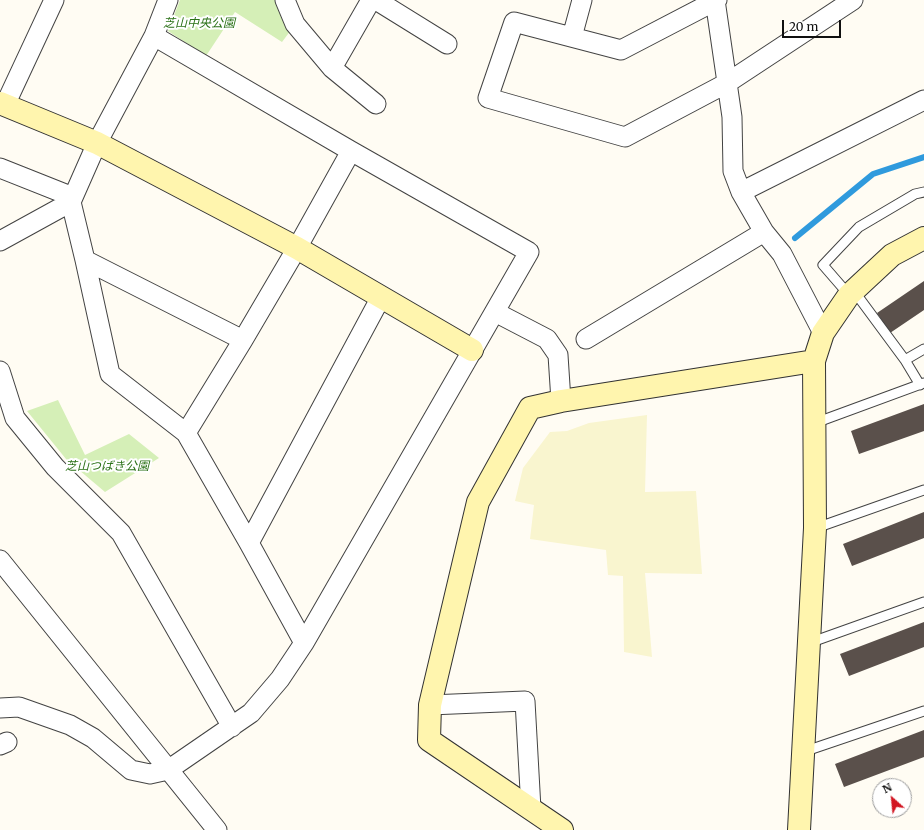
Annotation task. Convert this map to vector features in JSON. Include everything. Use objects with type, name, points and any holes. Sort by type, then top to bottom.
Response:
[{"type":"street","points":[[54,0],[2,104],[97,143],[297,248],[472,350]]},
{"type":"street","points":[[168,0],[154,36],[97,143],[72,200],[110,374],[186,433],[304,643]]},
{"type":"street","points":[[285,0],[295,24],[332,68],[376,104]]},
{"type":"street","points":[[332,68],[371,0]]},
{"type":"street","points":[[376,0],[447,44]]},
{"type":"street","points":[[572,37],[582,0]]},
{"type":"street","points":[[823,333],[782,254],[764,232],[740,192],[732,172],[732,117],[727,82],[716,0],[622,50],[514,22],[488,98],[625,137],[727,82],[853,0]]},
{"type":"street","points":[[0,708],[19,707],[70,725],[92,738],[131,770],[150,774],[168,770],[251,713],[280,679],[304,643],[529,252],[350,151],[154,36]]},
{"type":"street","points":[[740,192],[924,100]]},
{"type":"street","points":[[186,433],[297,248],[350,151]]},
{"type":"street","points":[[0,168],[72,200]]},
{"type":"street","points":[[0,241],[72,200]]},
{"type":"street","points":[[586,339],[764,232]]},
{"type":"street","points":[[799,830],[815,528],[814,361],[823,333],[851,293],[892,255],[924,238]]},
{"type":"street","points":[[85,260],[243,340]]},
{"type":"street","points":[[249,543],[382,297]]},
{"type":"street","points":[[495,312],[547,339],[558,355],[561,401]]},
{"type":"street","points":[[562,830],[429,740],[430,705],[478,502],[530,408],[561,401],[814,361]]},
{"type":"street","points":[[0,371],[15,418],[55,467],[121,533],[232,727]]},
{"type":"street","points":[[0,560],[217,830]]},
{"type":"street","points":[[430,705],[525,701],[531,809]]},
{"type":"lane","points":[[815,424],[922,384],[905,360],[851,293],[823,265],[859,227],[915,194],[924,192]]},
{"type":"lane","points":[[905,360],[924,349]]},
{"type":"lane","points":[[815,528],[924,490]]},
{"type":"lane","points":[[809,643],[924,602]]},
{"type":"lane","points":[[803,752],[924,710]]},
{"type":"shaded area","points":[[647,415],[645,492],[696,491],[702,574],[645,573],[652,657],[624,652],[623,576],[608,575],[606,550],[530,539],[534,505],[515,501],[523,468],[550,432],[567,431],[589,423]]},
{"type":"green space","name":"芝山中央公園","points":[[180,0],[279,0],[291,30],[282,42],[235,12],[206,56],[168,31]]},
{"type":"green space","name":"芝山つばき公園","points":[[58,400],[85,455],[129,434],[159,458],[105,492],[66,459],[27,411]]},
{"type":"building","points":[[924,281],[924,310],[890,333],[877,313]]},
{"type":"building","points":[[924,404],[924,431],[859,454],[851,431]]},
{"type":"building","points":[[924,512],[924,538],[852,566],[843,544]]},
{"type":"building","points":[[924,622],[924,647],[849,676],[840,654]]},
{"type":"building","points":[[924,730],[924,757],[844,787],[835,764]]},
{"type":"waterway","points":[[795,238],[873,174],[924,157]]}]
